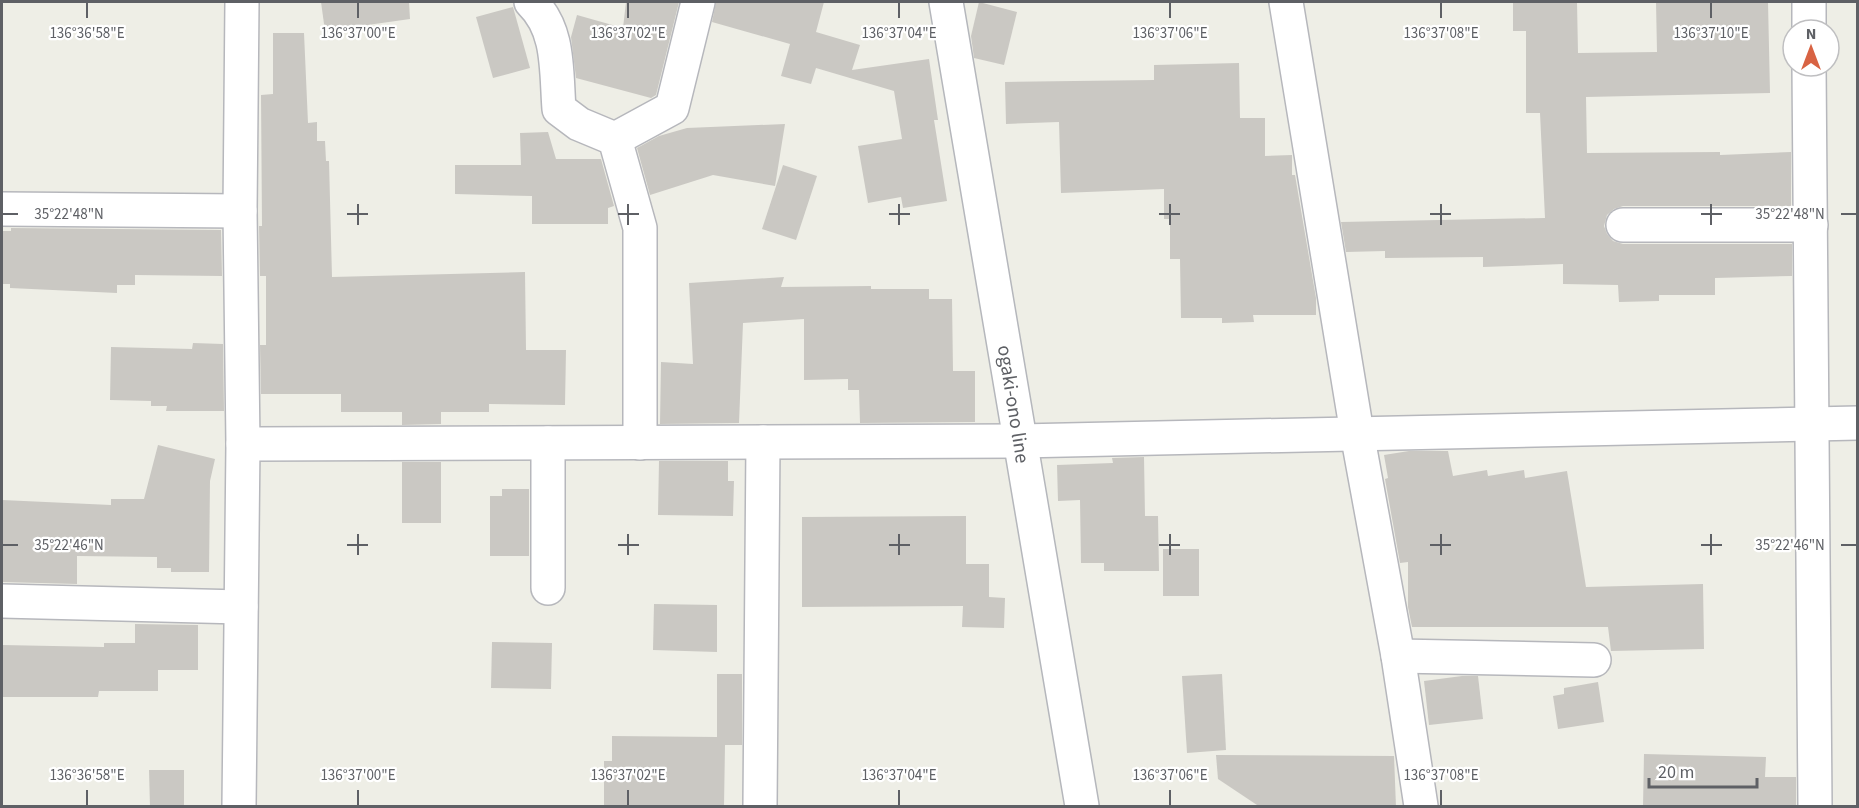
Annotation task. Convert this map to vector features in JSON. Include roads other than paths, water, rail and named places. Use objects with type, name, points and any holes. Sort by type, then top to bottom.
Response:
[{"type":"street","points":[[239,807],[243,444],[240,211],[242,2]]},
{"type":"street","points":[[531,2],[542,13],[554,39],[559,109],[579,124],[615,139]]},
{"type":"street","points":[[615,139],[672,108],[698,2]]},
{"type":"street","name":"ogaki-ono line","points":[[946,2],[1082,807]]},
{"type":"street","points":[[1286,2],[1357,433],[1398,656],[1421,807]]},
{"type":"street","points":[[1809,2],[1809,18]]},
{"type":"street","points":[[1809,78],[1815,807]]},
{"type":"street","points":[[615,139],[640,228],[640,443]]},
{"type":"street","points":[[2,209],[240,211]]},
{"type":"street","points":[[1623,225],[1811,225]]},
{"type":"street","points":[[243,444],[1020,441],[1857,423]]},
{"type":"street","points":[[760,807],[763,442]]},
{"type":"street","points":[[548,443],[548,588]]},
{"type":"street","points":[[2,601],[241,607]]},
{"type":"street","points":[[1398,656],[1594,660]]}]
